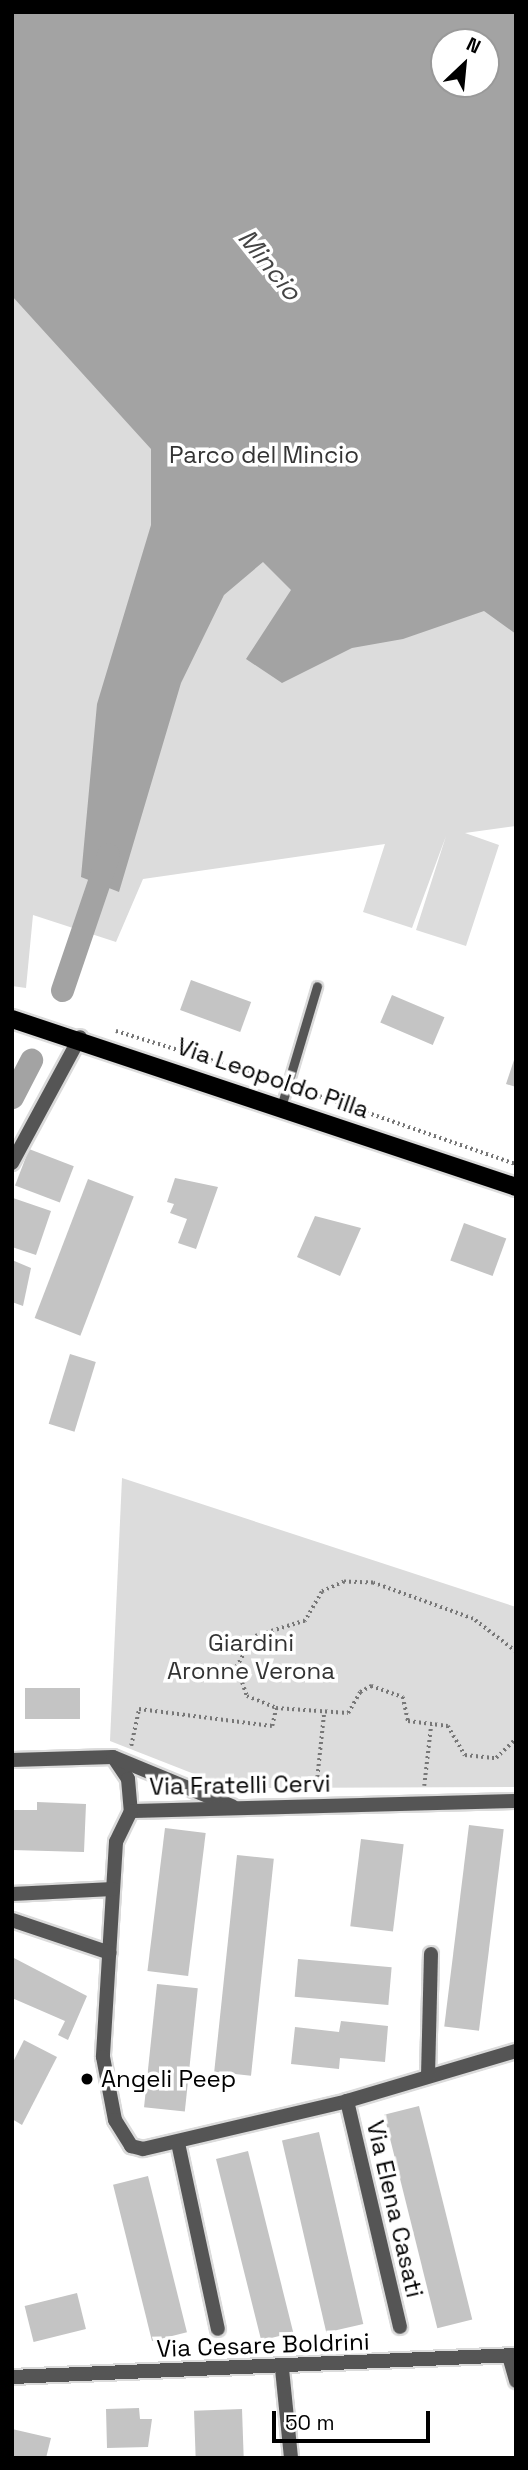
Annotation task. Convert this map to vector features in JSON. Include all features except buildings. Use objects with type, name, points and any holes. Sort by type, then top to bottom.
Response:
[{"type":"main road","name":"Via Leopoldo Pilla","points":[[13,1019],[73,1035],[516,1187]]},
{"type":"street","points":[[12,1163],[73,1035]]},
{"type":"street","points":[[12,1760],[113,1757],[237,1808]]},
{"type":"street","points":[[113,1757],[128,1779],[131,1811]]},
{"type":"street","name":"Via Fratelli Cervi","points":[[178,2143],[143,2149],[123,2137],[104,2074],[116,1842],[131,1811],[516,1801]]},
{"type":"street","points":[[12,1894],[113,1889]]},
{"type":"street","points":[[12,1920],[110,1953]]},
{"type":"street","points":[[428,2076],[431,1954]]},
{"type":"street","points":[[218,2329],[178,2143],[347,2101],[516,2051]]},
{"type":"street","name":"Via Elena Casati","points":[[347,2101],[400,2327]]},
{"type":"street","points":[[512,2356],[516,2381]]},
{"type":"street","name":"Via Cesare Boldrini","points":[[12,2377],[282,2369],[512,2356]]},
{"type":"street","points":[[282,2369],[291,2458]]},
{"type":"lane","points":[[281,1107],[317,986]]},
{"type":"path","points":[[104,1028],[287,1084],[516,1164]]},
{"type":"path","points":[[516,1652],[473,1619],[373,1583],[344,1582],[322,1592],[305,1621],[272,1629],[240,1652],[238,1679],[247,1696],[276,1708],[324,1712],[348,1713],[371,1686],[403,1697],[408,1721],[448,1726],[465,1755],[480,1760],[496,1758],[516,1739]]},
{"type":"path","points":[[131,1749],[139,1709],[272,1726],[276,1708]]},
{"type":"path","points":[[316,1788],[324,1712]]},
{"type":"path","points":[[424,1787],[430,1725]]},
{"type":"green space","name":"Parco del Mincio","points":[[12,12],[516,12],[516,826],[465,833],[499,845],[466,946],[416,930],[446,836],[412,928],[363,912],[385,844],[143,879],[116,942],[33,915],[26,988],[12,986]]},
{"type":"green space","name":"Giardini Aronne Verona","points":[[122,1478],[516,1607],[516,1787],[230,1788],[110,1741]]},
{"type":"water","name":"Parco del Mincio","points":[[12,12],[516,12],[516,634],[484,611],[403,639],[352,648],[282,683],[246,659],[291,590],[263,562],[224,595],[181,683],[119,892],[81,877],[97,704],[151,525],[151,449],[12,296]]},
{"type":"waterway","points":[[62,990],[108,855]]},
{"type":"waterway","points":[[12,1097],[31,1060]]},
{"type":"place","name":"Angeli Peep","points":[[87,2079]]},
{"type":"water label","name":"Mincio","points":[[269,265]]}]
